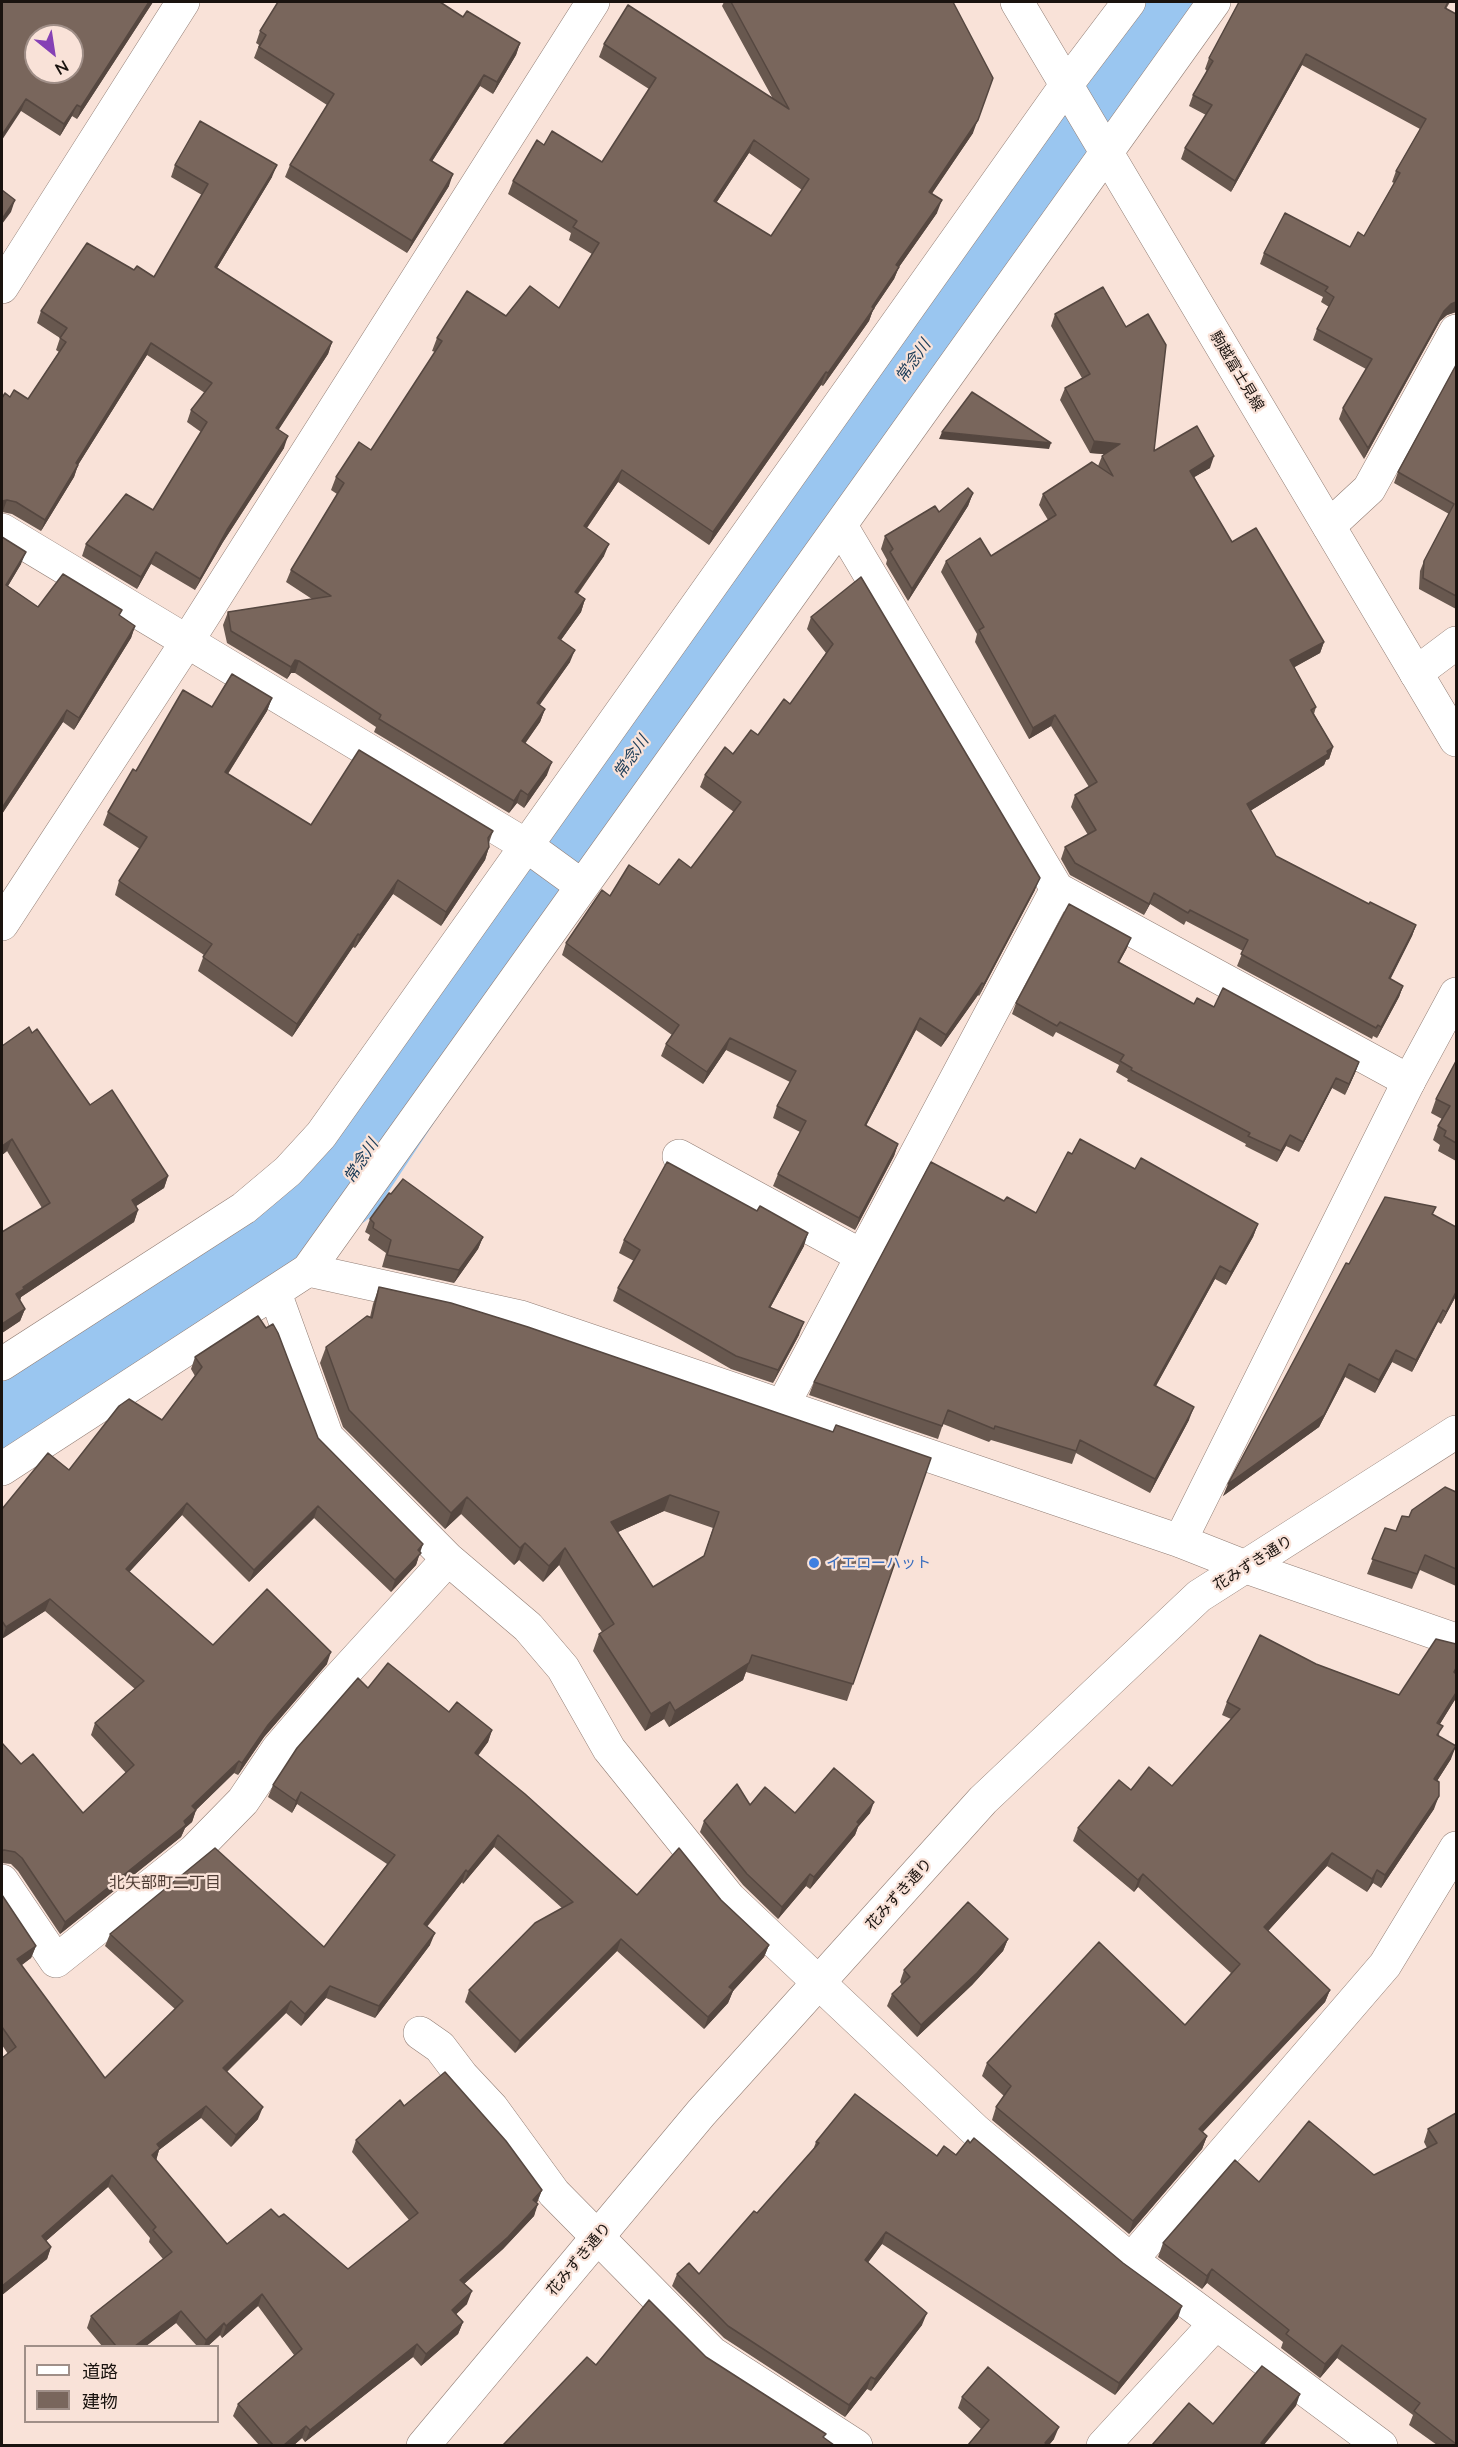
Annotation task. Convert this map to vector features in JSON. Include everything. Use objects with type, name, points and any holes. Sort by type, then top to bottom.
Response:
[{"type":"street","points":[[2,287],[183,2]]},
{"type":"street","points":[[2,924],[188,640],[593,2]]},
{"type":"street","name":"駒越富士見線","points":[[1017,2],[1456,740]]},
{"type":"street","points":[[2,1364],[244,1208],[288,1172],[321,1134],[528,846],[1067,84],[1129,2]]},
{"type":"street","points":[[2,1469],[308,1270],[1214,2]]},
{"type":"street","points":[[1329,526],[1369,489],[1456,331]]},
{"type":"street","points":[[841,525],[1057,889],[1409,1081]]},
{"type":"street","points":[[2,530],[528,846],[582,886]]},
{"type":"street","points":[[1416,673],[1456,643]]},
{"type":"street","points":[[783,1405],[1057,889]]},
{"type":"street","points":[[1180,1541],[1409,1081],[1456,994]]},
{"type":"street","points":[[679,1156],[862,1256]]},
{"type":"street","points":[[308,1270],[520,1317],[1180,1541],[1246,1568],[1456,1640]]},
{"type":"street","points":[[275,1293],[327,1437],[448,1559],[528,1627],[563,1668],[609,1749],[729,1899],[976,2130],[1131,2260],[1381,2445]]},
{"type":"street","name":"花みずき通り","points":[[423,2445],[701,2113],[983,1800],[1199,1596],[1456,1432]]},
{"type":"street","points":[[2,1881],[56,1961],[202,1843],[243,1801],[278,1749],[448,1559]]},
{"type":"street","points":[[1131,2260],[1385,1965],[1456,1848]]},
{"type":"street","points":[[420,2033],[440,2047],[462,2076],[492,2108],[554,2193],[712,2353],[856,2445]]},
{"type":"street","points":[[1103,2445],[1216,2323]]},
{"type":"building","points":[[2,2],[149,2],[81,107],[77,105],[64,124],[26,99],[2,135]]},
{"type":"building","points":[[278,2],[440,2],[463,17],[467,11],[520,43],[497,82],[484,75],[430,160],[453,174],[412,241],[290,165],[334,94],[259,47],[266,35],[260,31]]},
{"type":"building","points":[[731,2],[953,2],[993,78],[978,120],[929,192],[942,200],[896,265],[899,267],[872,307],[874,308],[713,532],[622,470],[584,526],[609,544],[575,592],[585,599],[558,638],[575,650],[537,703],[545,709],[522,741],[552,762],[528,795],[521,790],[514,801],[379,719],[381,715],[299,661],[295,660],[291,667],[231,631],[228,612],[331,596],[291,570],[344,483],[336,477],[359,442],[371,450],[442,341],[437,338],[467,291],[506,316],[530,286],[559,308],[599,243],[573,227],[577,221],[513,181],[537,140],[544,145],[552,131],[602,162],[656,78],[604,44],[628,5],[789,109]],"holes":[[[754,140],[809,179],[771,236],[714,201]]]},
{"type":"building","points":[[1239,2],[1448,2],[1445,8],[1456,14],[1456,302],[1444,311],[1368,448],[1343,408],[1372,359],[1317,329],[1334,297],[1325,291],[1328,287],[1264,253],[1285,213],[1350,247],[1358,232],[1364,236],[1400,173],[1396,171],[1426,119],[1306,54],[1235,181],[1185,148],[1212,105],[1193,95],[1213,61],[1209,58]]},
{"type":"building","points":[[200,121],[277,165],[215,267],[332,342],[276,428],[288,436],[227,530],[200,579],[156,552],[141,577],[86,544],[126,494],[153,510],[207,422],[191,410],[212,383],[151,343],[76,463],[78,465],[45,520],[16,502],[2,501],[2,398],[5,393],[10,397],[14,390],[28,399],[66,342],[60,338],[67,328],[41,311],[87,243],[134,270],[137,266],[154,277],[208,184],[175,165]]},
{"type":"building","points":[[2,190],[15,200],[2,219]]},
{"type":"building","points":[[1103,287],[1126,327],[1148,314],[1166,345],[1154,451],[1197,426],[1214,456],[1190,471],[1232,542],[1256,528],[1324,642],[1290,660],[1316,707],[1311,710],[1333,747],[1327,751],[1328,754],[1247,804],[1276,856],[1369,904],[1370,902],[1416,925],[1389,978],[1403,986],[1381,1027],[1378,1025],[1376,1028],[1241,954],[1248,940],[1190,910],[1188,913],[1154,893],[1149,904],[1075,863],[1065,847],[1096,830],[1075,795],[1097,782],[1055,715],[1033,728],[979,630],[984,627],[946,561],[980,538],[991,556],[1056,515],[1043,494],[1092,462],[1113,476],[1102,456],[1120,444],[1094,441],[1065,388],[1090,374],[1055,314]]},
{"type":"building","points":[[1456,365],[1456,596],[1423,578],[1424,561],[1454,504],[1398,472]]},
{"type":"building","points":[[972,392],[1051,443],[942,432]]},
{"type":"building","points":[[968,488],[973,493],[912,589],[890,552],[893,549],[885,536],[935,506],[939,512]]},
{"type":"building","points":[[2,537],[26,552],[6,585],[38,607],[63,574],[122,610],[119,615],[135,626],[79,718],[67,710],[2,808]]},
{"type":"building","points":[[861,577],[1040,878],[984,984],[982,983],[946,1035],[920,1018],[865,1125],[898,1144],[859,1218],[778,1174],[806,1121],[777,1106],[796,1071],[730,1038],[707,1072],[666,1044],[679,1025],[566,943],[602,890],[610,896],[629,865],[659,885],[679,859],[691,868],[741,802],[705,775],[725,747],[733,754],[751,730],[758,735],[784,699],[790,704],[833,644],[811,617]]},
{"type":"building","points":[[232,674],[272,698],[225,772],[311,825],[359,750],[493,831],[488,838],[489,847],[446,912],[398,880],[297,1024],[203,957],[212,944],[119,881],[147,837],[108,812],[133,769],[136,771],[183,690],[212,707]]},
{"type":"building","points":[[1069,904],[1131,938],[1118,962],[1194,1004],[1197,998],[1214,1007],[1223,988],[1359,1062],[1349,1084],[1336,1078],[1303,1142],[1290,1135],[1281,1151],[1248,1136],[1250,1133],[1131,1070],[1132,1068],[1120,1061],[1124,1055],[1060,1022],[1057,1026],[1016,1003]]},
{"type":"building","points":[[29,1027],[32,1033],[37,1029],[90,1105],[112,1090],[168,1176],[132,1200],[138,1210],[23,1287],[24,1289],[16,1294],[25,1309],[2,1324],[2,1232],[50,1203],[12,1139],[2,1146],[2,1046]]},
{"type":"building","points":[[1456,1061],[1456,1143],[1444,1136],[1446,1131],[1438,1126],[1450,1106],[1436,1099]]},
{"type":"building","points":[[1080,1139],[1135,1169],[1141,1158],[1258,1224],[1231,1272],[1220,1266],[1154,1385],[1194,1407],[1155,1479],[1080,1440],[1076,1451],[995,1426],[994,1429],[948,1410],[942,1426],[814,1382],[931,1162],[1004,1201],[1007,1197],[1036,1213],[1068,1152],[1072,1154]]},
{"type":"building","points":[[667,1162],[757,1211],[760,1206],[808,1233],[769,1307],[804,1322],[778,1370],[736,1356],[618,1288],[640,1250],[624,1240]]},
{"type":"building","points":[[403,1179],[483,1237],[459,1270],[387,1255],[391,1240],[373,1228],[374,1223],[370,1219],[389,1193],[391,1194]]},
{"type":"building","points":[[1385,1197],[1436,1207],[1432,1214],[1456,1227],[1456,1292],[1446,1312],[1443,1310],[1416,1360],[1396,1350],[1379,1380],[1349,1364],[1324,1415],[1228,1484],[1346,1263],[1349,1264]]},
{"type":"building","points":[[379,1287],[451,1303],[528,1327],[833,1432],[836,1425],[931,1458],[853,1684],[752,1655],[749,1663],[675,1711],[670,1702],[651,1714],[599,1634],[614,1624],[565,1548],[549,1566],[525,1543],[520,1548],[467,1497],[451,1513],[349,1410],[326,1347],[367,1316],[372,1318]],"holes":[[[670,1495],[719,1512],[704,1556],[653,1587],[611,1522]]]},
{"type":"building","points":[[258,1316],[266,1328],[273,1324],[278,1333],[318,1438],[423,1544],[418,1550],[421,1553],[395,1580],[318,1506],[254,1570],[187,1503],[126,1569],[213,1645],[267,1589],[331,1652],[268,1725],[242,1763],[239,1761],[192,1806],[196,1810],[184,1821],[186,1825],[65,1922],[22,1858],[15,1852],[2,1851],[2,1743],[21,1764],[33,1754],[83,1813],[134,1765],[95,1723],[144,1681],[50,1599],[6,1627],[2,1621],[2,1509],[48,1453],[69,1470],[119,1406],[129,1399],[162,1420],[202,1367],[195,1357]]},
{"type":"building","points":[[1445,1487],[1456,1492],[1456,1569],[1425,1555],[1417,1574],[1372,1559],[1385,1528],[1396,1531],[1402,1516],[1409,1517],[1412,1510]]},
{"type":"building","points":[[1260,1635],[1316,1664],[1399,1695],[1436,1639],[1456,1644],[1454,1672],[1456,1674],[1456,1693],[1437,1723],[1443,1726],[1437,1735],[1456,1746],[1434,1779],[1439,1782],[1439,1796],[1385,1875],[1377,1870],[1372,1879],[1332,1853],[1264,1927],[1330,1990],[1199,2129],[1207,2136],[1133,2221],[996,2107],[1011,2086],[987,2063],[1099,1942],[1185,2025],[1240,1964],[1143,1874],[1138,1880],[1078,1828],[1119,1780],[1131,1790],[1149,1767],[1172,1786],[1240,1709],[1227,1702]]},
{"type":"building","points":[[388,1663],[449,1712],[457,1702],[492,1730],[475,1753],[525,1794],[637,1895],[679,1848],[721,1900],[769,1945],[729,1987],[733,1990],[708,2017],[621,1939],[520,2041],[469,1990],[535,1923],[573,1902],[498,1835],[468,1872],[466,1870],[424,1924],[435,1933],[379,2006],[330,1986],[305,2014],[291,2001],[223,2068],[263,2107],[236,2135],[206,2106],[157,2144],[160,2148],[152,2155],[227,2244],[271,2209],[279,2217],[284,2214],[348,2269],[418,2213],[356,2140],[400,2100],[404,2106],[445,2072],[506,2141],[542,2190],[533,2200],[538,2204],[508,2237],[460,2280],[472,2291],[452,2310],[463,2322],[426,2354],[417,2344],[310,2430],[306,2426],[284,2445],[273,2445],[238,2404],[302,2349],[262,2294],[226,2326],[224,2323],[206,2340],[181,2311],[136,2345],[115,2345],[91,2316],[172,2252],[153,2230],[156,2227],[112,2175],[42,2236],[51,2247],[2,2286],[2,2058],[16,2047],[2,2027],[2,1895],[36,1946],[17,1959],[105,2078],[183,2001],[110,1934],[215,1848],[324,1947],[395,1855],[301,1792],[296,1801],[273,1785],[297,1748],[358,1678],[368,1688]]},
{"type":"building","points":[[834,1768],[874,1802],[857,1822],[859,1824],[814,1877],[810,1874],[782,1907],[747,1874],[704,1821],[737,1784],[750,1805],[765,1787],[795,1813]]},
{"type":"building","points":[[968,1902],[1008,1939],[977,1973],[921,2025],[892,1994],[910,1977],[904,1970]]},
{"type":"building","points":[[855,2094],[937,2156],[944,2146],[956,2155],[968,2140],[970,2143],[974,2138],[1123,2263],[1182,2306],[1119,2383],[886,2232],[865,2260],[927,2313],[875,2379],[871,2377],[849,2405],[728,2326],[677,2274],[689,2263],[699,2274],[754,2211],[757,2213],[819,2143],[816,2142]]},
{"type":"building","points":[[1456,2113],[1456,2444],[1414,2411],[1420,2403],[1342,2345],[1325,2364],[1286,2334],[1289,2330],[1212,2269],[1207,2276],[1163,2243],[1235,2160],[1259,2182],[1309,2121],[1374,2175],[1437,2143],[1428,2129]]},
{"type":"building","points":[[649,2300],[706,2357],[826,2434],[823,2437],[834,2445],[503,2445],[587,2357],[596,2365]]},
{"type":"building","points":[[1262,2366],[1300,2394],[1261,2443],[1263,2445],[1152,2445],[1189,2403],[1213,2424]]},
{"type":"building","points":[[988,2367],[1059,2427],[1045,2443],[1048,2445],[968,2445],[989,2420],[962,2397]]},
{"type":"waterway","name":"常念川","points":[[2,1410],[343,1188],[581,828],[1068,137],[1168,2]]},
{"type":"place","name":"イエローハット","points":[[814,1563]]},
{"type":"district","name":"北矢部町二丁目","points":[[165,1883]]}]
